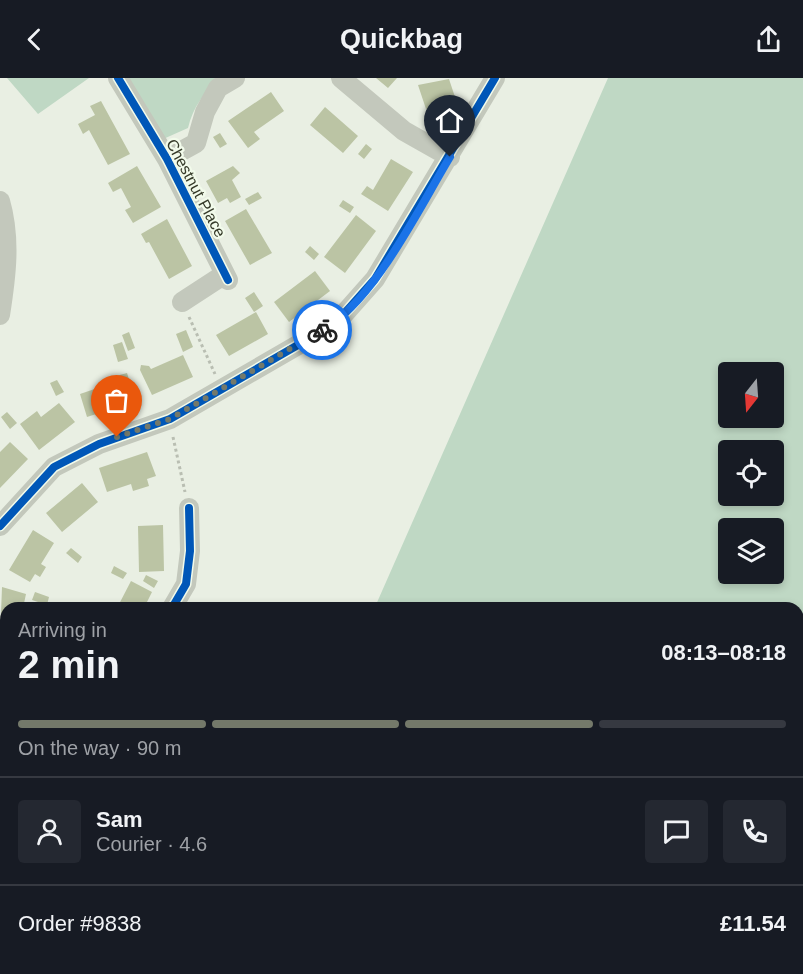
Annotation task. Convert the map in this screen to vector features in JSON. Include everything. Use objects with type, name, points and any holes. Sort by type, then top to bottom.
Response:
[{"type":"street","name":"Chestnut Place","points":[[118,78],[167,159],[227,277],[182,302]]},
{"type":"street","name":"Chestnut Place","points":[[167,159],[196,143],[205,112],[218,88],[235,78]]},
{"type":"street","points":[[341,78],[404,131],[450,157]]},
{"type":"street","points":[[0,526],[54,467],[99,444],[170,419],[221,387],[336,323],[375,279],[450,157],[495,78]]},
{"type":"street","points":[[0,201],[4,216],[4,266],[0,315]]},
{"type":"street","points":[[176,602],[186,584],[190,551],[189,508]]},
{"type":"path","points":[[182,302],[221,387]]},
{"type":"path","points":[[170,419],[189,508]]},
{"type":"green space","points":[[7,78],[89,78],[38,114]]},
{"type":"green space","points":[[120,78],[223,78],[201,100],[188,128],[161,140]]},
{"type":"green space","points":[[608,78],[803,78],[803,602],[377,602]]},
{"type":"building","points":[[376,78],[397,78],[388,88]]},
{"type":"building","points":[[449,79],[456,100],[426,109],[418,85]]},
{"type":"building","points":[[271,92],[284,111],[254,132],[260,139],[248,148],[228,121]]},
{"type":"building","points":[[101,101],[130,154],[108,165],[89,130],[83,134],[78,124],[95,115],[90,106]]},
{"type":"building","points":[[325,107],[358,136],[343,153],[310,125]]},
{"type":"building","points":[[220,133],[227,144],[220,148],[213,137]]},
{"type":"building","points":[[366,144],[372,149],[364,159],[358,154]]},
{"type":"building","points":[[391,159],[413,172],[388,211],[361,194],[367,186],[373,190]]},
{"type":"building","points":[[137,166],[161,207],[133,223],[125,210],[131,207],[121,188],[113,192],[108,183]]},
{"type":"building","points":[[233,166],[240,173],[232,180],[241,197],[230,203],[227,198],[218,203],[206,181]]},
{"type":"building","points":[[258,192],[262,198],[249,205],[245,199]]},
{"type":"building","points":[[343,200],[354,207],[350,213],[339,206]]},
{"type":"building","points":[[246,209],[272,253],[250,265],[225,221]]},
{"type":"building","points":[[356,215],[376,231],[345,273],[324,257]]},
{"type":"building","points":[[167,219],[192,266],[169,279],[149,242],[146,243],[141,234]]},
{"type":"building","points":[[310,246],[319,254],[314,260],[305,252]]},
{"type":"building","points":[[315,271],[330,291],[289,322],[274,302]]},
{"type":"building","points":[[254,292],[263,306],[254,312],[245,298]]},
{"type":"building","points":[[256,312],[268,334],[229,356],[216,335]]},
{"type":"building","points":[[186,330],[193,347],[183,352],[176,334]]},
{"type":"building","points":[[129,332],[135,348],[128,351],[122,335]]},
{"type":"building","points":[[122,342],[128,359],[118,362],[113,345]]},
{"type":"building","points":[[183,355],[193,377],[152,395],[140,370],[141,365],[149,366],[151,369]]},
{"type":"building","points":[[127,373],[136,401],[87,417],[80,394],[118,381],[116,376]]},
{"type":"building","points":[[57,380],[64,392],[56,396],[50,383]]},
{"type":"building","points":[[59,403],[75,422],[39,450],[20,424],[37,411],[41,417]]},
{"type":"building","points":[[7,412],[17,423],[10,429],[1,417]]},
{"type":"building","points":[[10,442],[28,459],[0,488],[0,452]]},
{"type":"building","points":[[147,452],[156,476],[147,479],[149,486],[133,491],[131,484],[107,492],[99,468]]},
{"type":"building","points":[[82,483],[98,502],[62,532],[46,513]]},
{"type":"building","points":[[163,525],[164,571],[139,572],[138,526]]},
{"type":"building","points":[[33,530],[54,543],[41,564],[46,567],[40,577],[35,574],[30,582],[9,570]]},
{"type":"building","points":[[71,548],[82,557],[78,563],[66,553]]},
{"type":"building","points":[[114,566],[127,573],[123,579],[111,573]]},
{"type":"building","points":[[146,575],[158,581],[154,588],[143,581]]},
{"type":"building","points":[[131,581],[152,592],[147,602],[120,602]]},
{"type":"building","points":[[2,587],[26,594],[24,602],[1,602]]},
{"type":"building","points":[[35,592],[49,597],[48,602],[32,600]]},
{"type":"cycle path","points":[[118,78],[167,159],[228,280]]},
{"type":"cycle path","points":[[0,526],[54,467],[99,444],[170,419],[336,323],[375,279],[495,78]]},
{"type":"cycle path","points":[[176,602],[186,584],[190,551],[189,508]]},
{"type":"way so far","points":[[117,437],[170,419],[221,387],[322,330]]},
{"type":"route","points":[[322,330],[336,323],[375,279],[450,157]]}]
